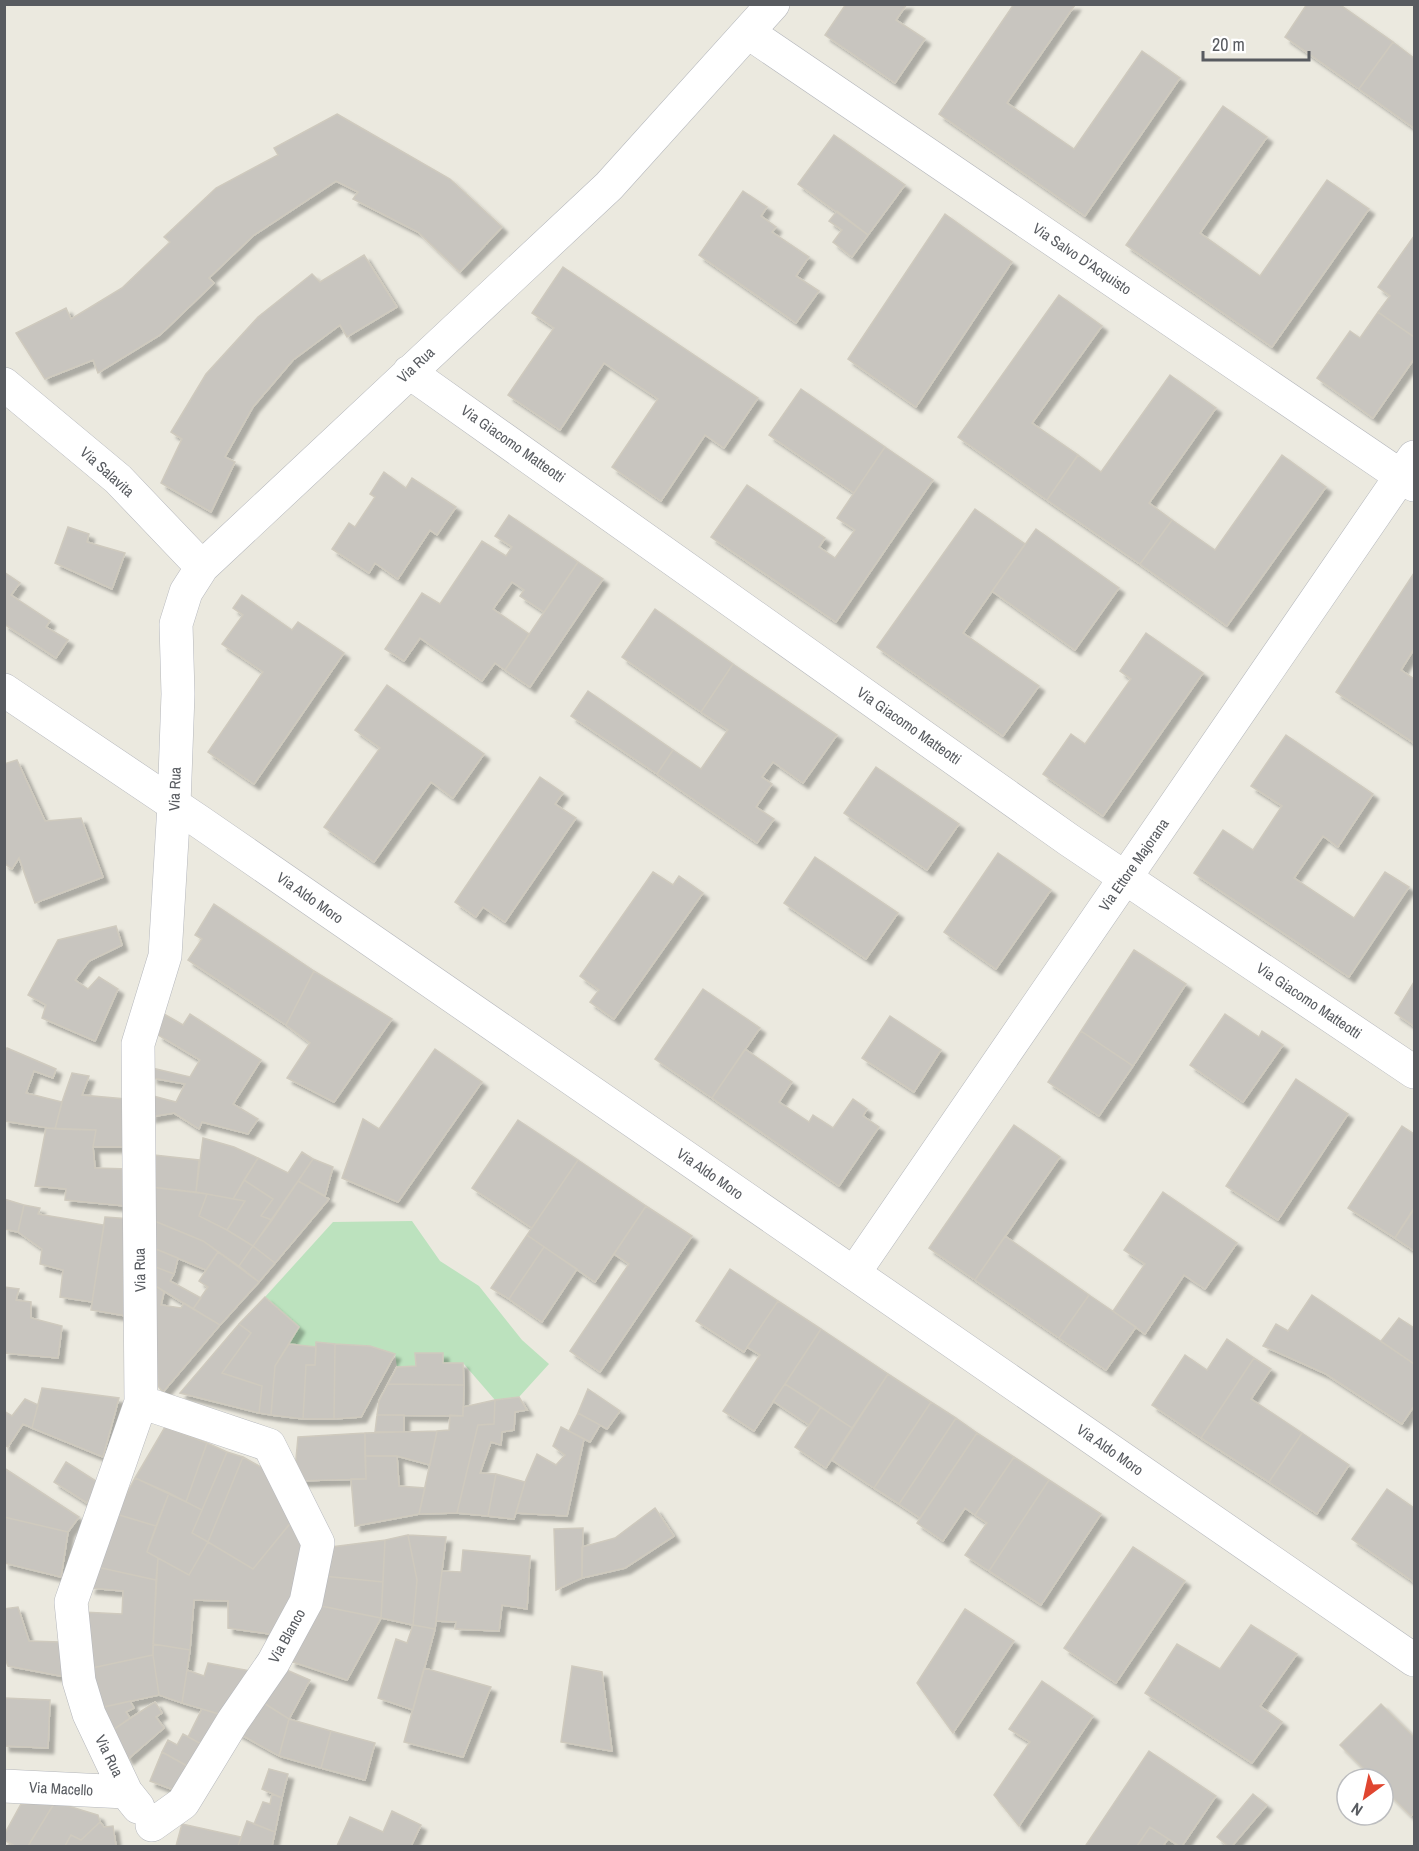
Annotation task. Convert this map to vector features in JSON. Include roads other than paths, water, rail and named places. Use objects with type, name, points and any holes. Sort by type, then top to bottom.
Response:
[{"type":"street","name":"Via Rua","points":[[126,1792],[89,1714],[79,1681],[71,1602],[141,1402],[138,1044],[165,956],[178,694],[176,624],[186,592],[202,567],[609,186],[773,4]]},
{"type":"street","name":"Via Salvo D'Acquisto","points":[[749,33],[1410,473]]},
{"type":"street","name":"Via Giacomo Matteotti","points":[[409,372],[1125,878],[1414,1072]]},
{"type":"street","name":"Via Salavita","points":[[4,384],[118,479],[202,567]]},
{"type":"street","name":"Via Ettore Majorana","points":[[854,1273],[1125,878],[1410,473]]},
{"type":"street","name":"Via Aldo Moro","points":[[4,690],[1414,1660]]},
{"type":"street","name":"Via Blanco","points":[[141,1402],[269,1445],[318,1543],[306,1602],[273,1663],[233,1721],[183,1803],[151,1836]]},
{"type":"street","name":"Via Macello","points":[[4,1786],[126,1792]]},
{"type":"street","points":[[126,1792],[151,1836]]}]
